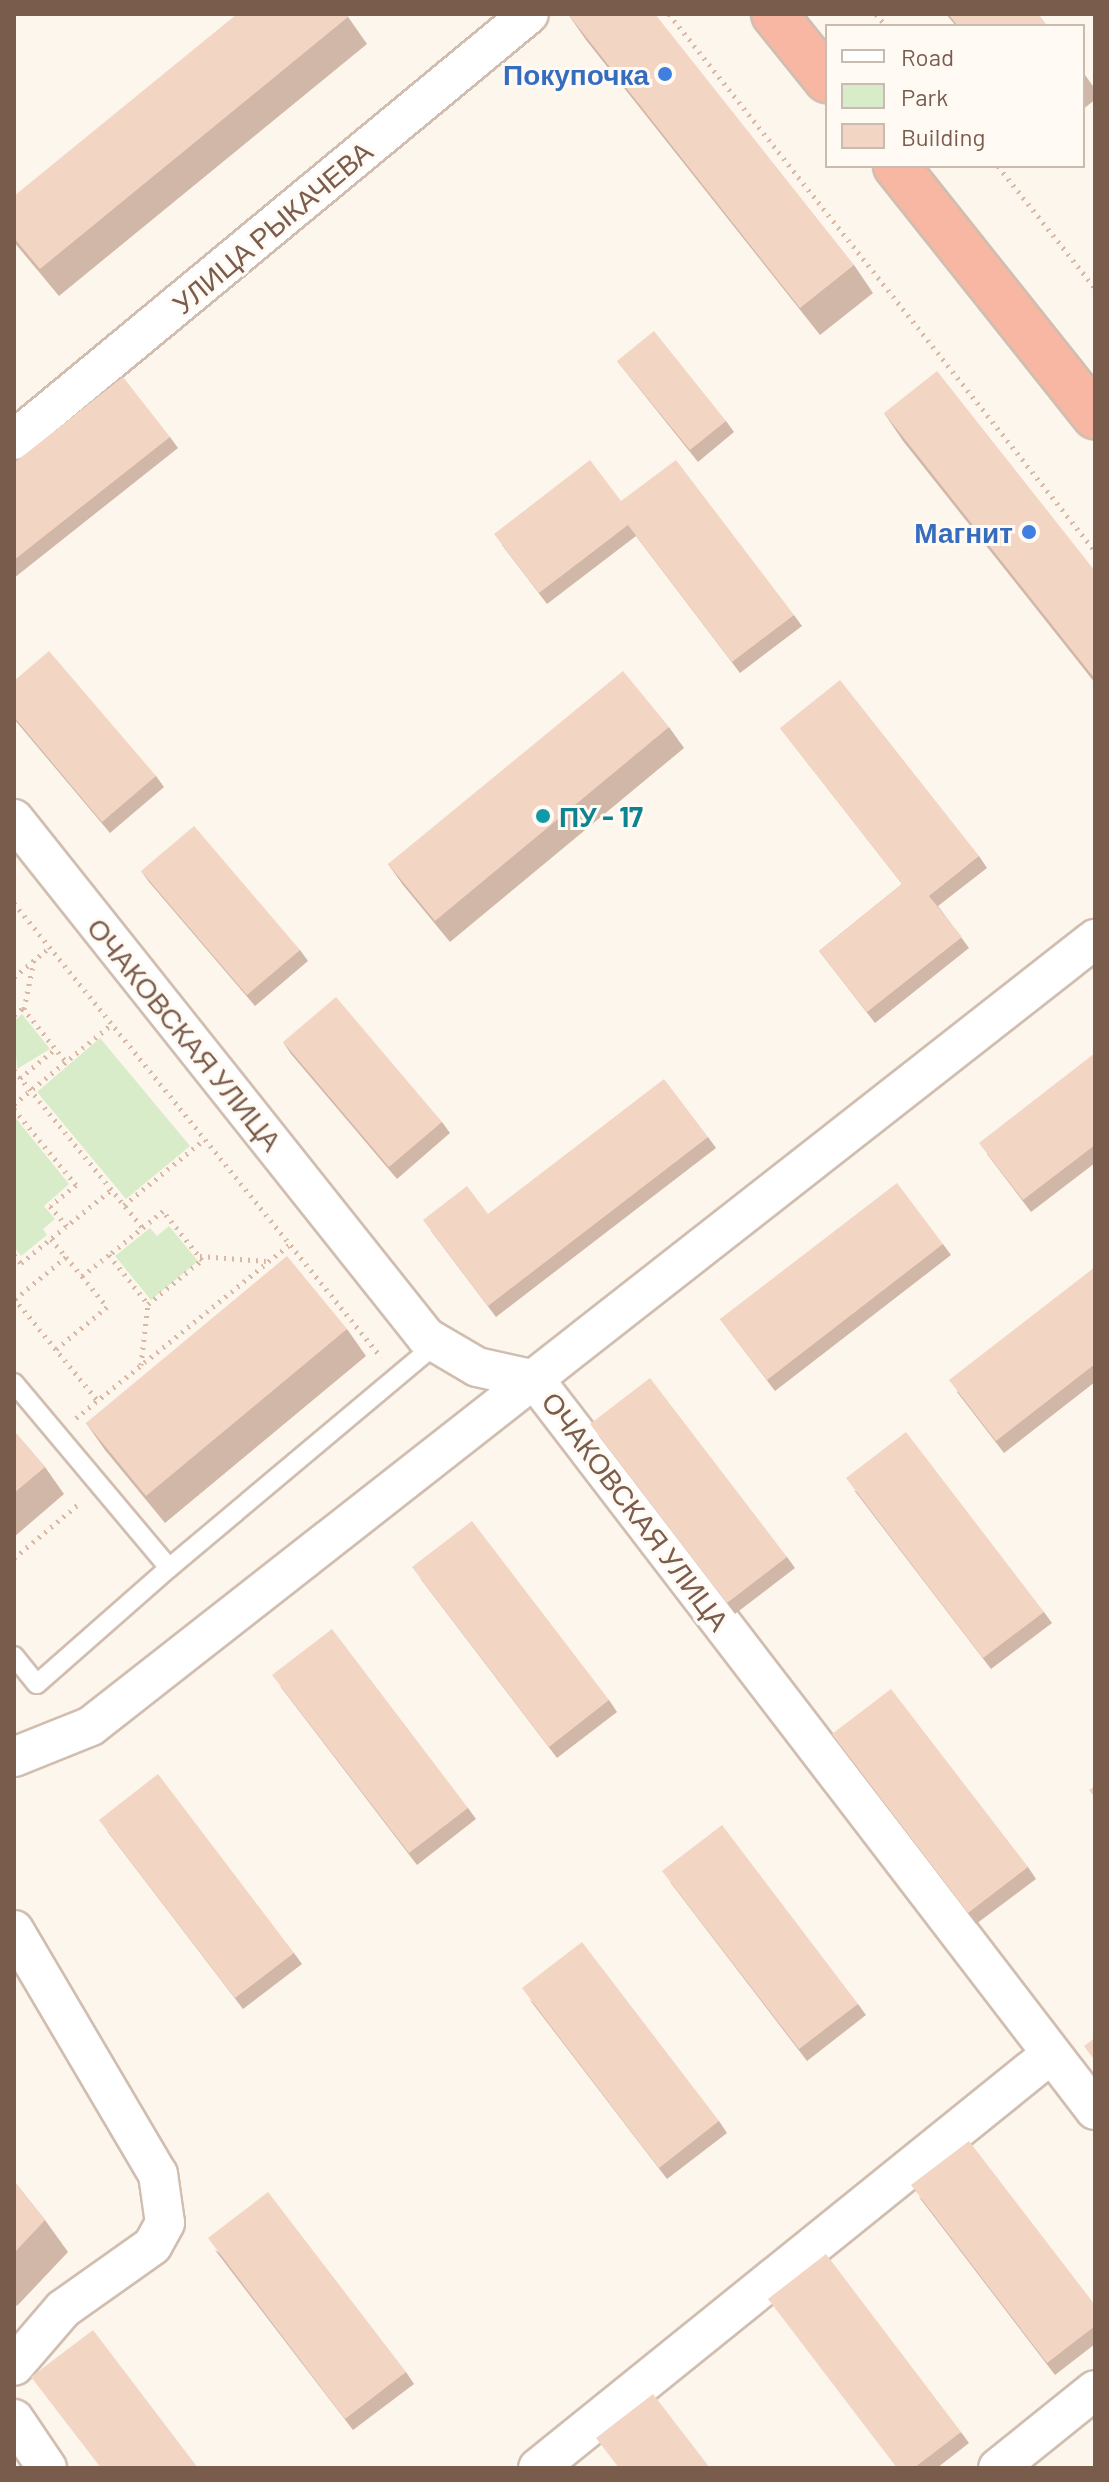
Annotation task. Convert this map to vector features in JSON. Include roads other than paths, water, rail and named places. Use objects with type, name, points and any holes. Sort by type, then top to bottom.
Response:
[{"type":"highway","points":[[774,14],[825,78]]},
{"type":"highway","points":[[898,168],[1095,416]]},
{"type":"street","name":"УЛИЦА РЫКАЧЕВА","points":[[14,440],[509,20]]},
{"type":"street","name":"ОЧАКОВСКАЯ УЛИЦА","points":[[14,819],[437,1343],[477,1367],[535,1380],[1095,2110]]},
{"type":"street","points":[[14,1757],[91,1726],[1095,939]]},
{"type":"street","points":[[14,1930],[158,2174],[165,2223],[152,2246],[63,2309],[14,2366]]},
{"type":"street","points":[[538,2468],[1051,2054]]},
{"type":"street","points":[[998,2468],[1095,2390]]},
{"type":"street","points":[[14,2419],[47,2468]]},
{"type":"lane","points":[[14,1656],[37,1684],[169,1568],[437,1343]]},
{"type":"lane","points":[[14,1383],[169,1568]]},
{"type":"place","name":"Покупочка","points":[[665,74]]},
{"type":"place","name":"Магнит","points":[[1029,532]]},
{"type":"place","name":"ПУ - 17","points":[[543,816]]}]
